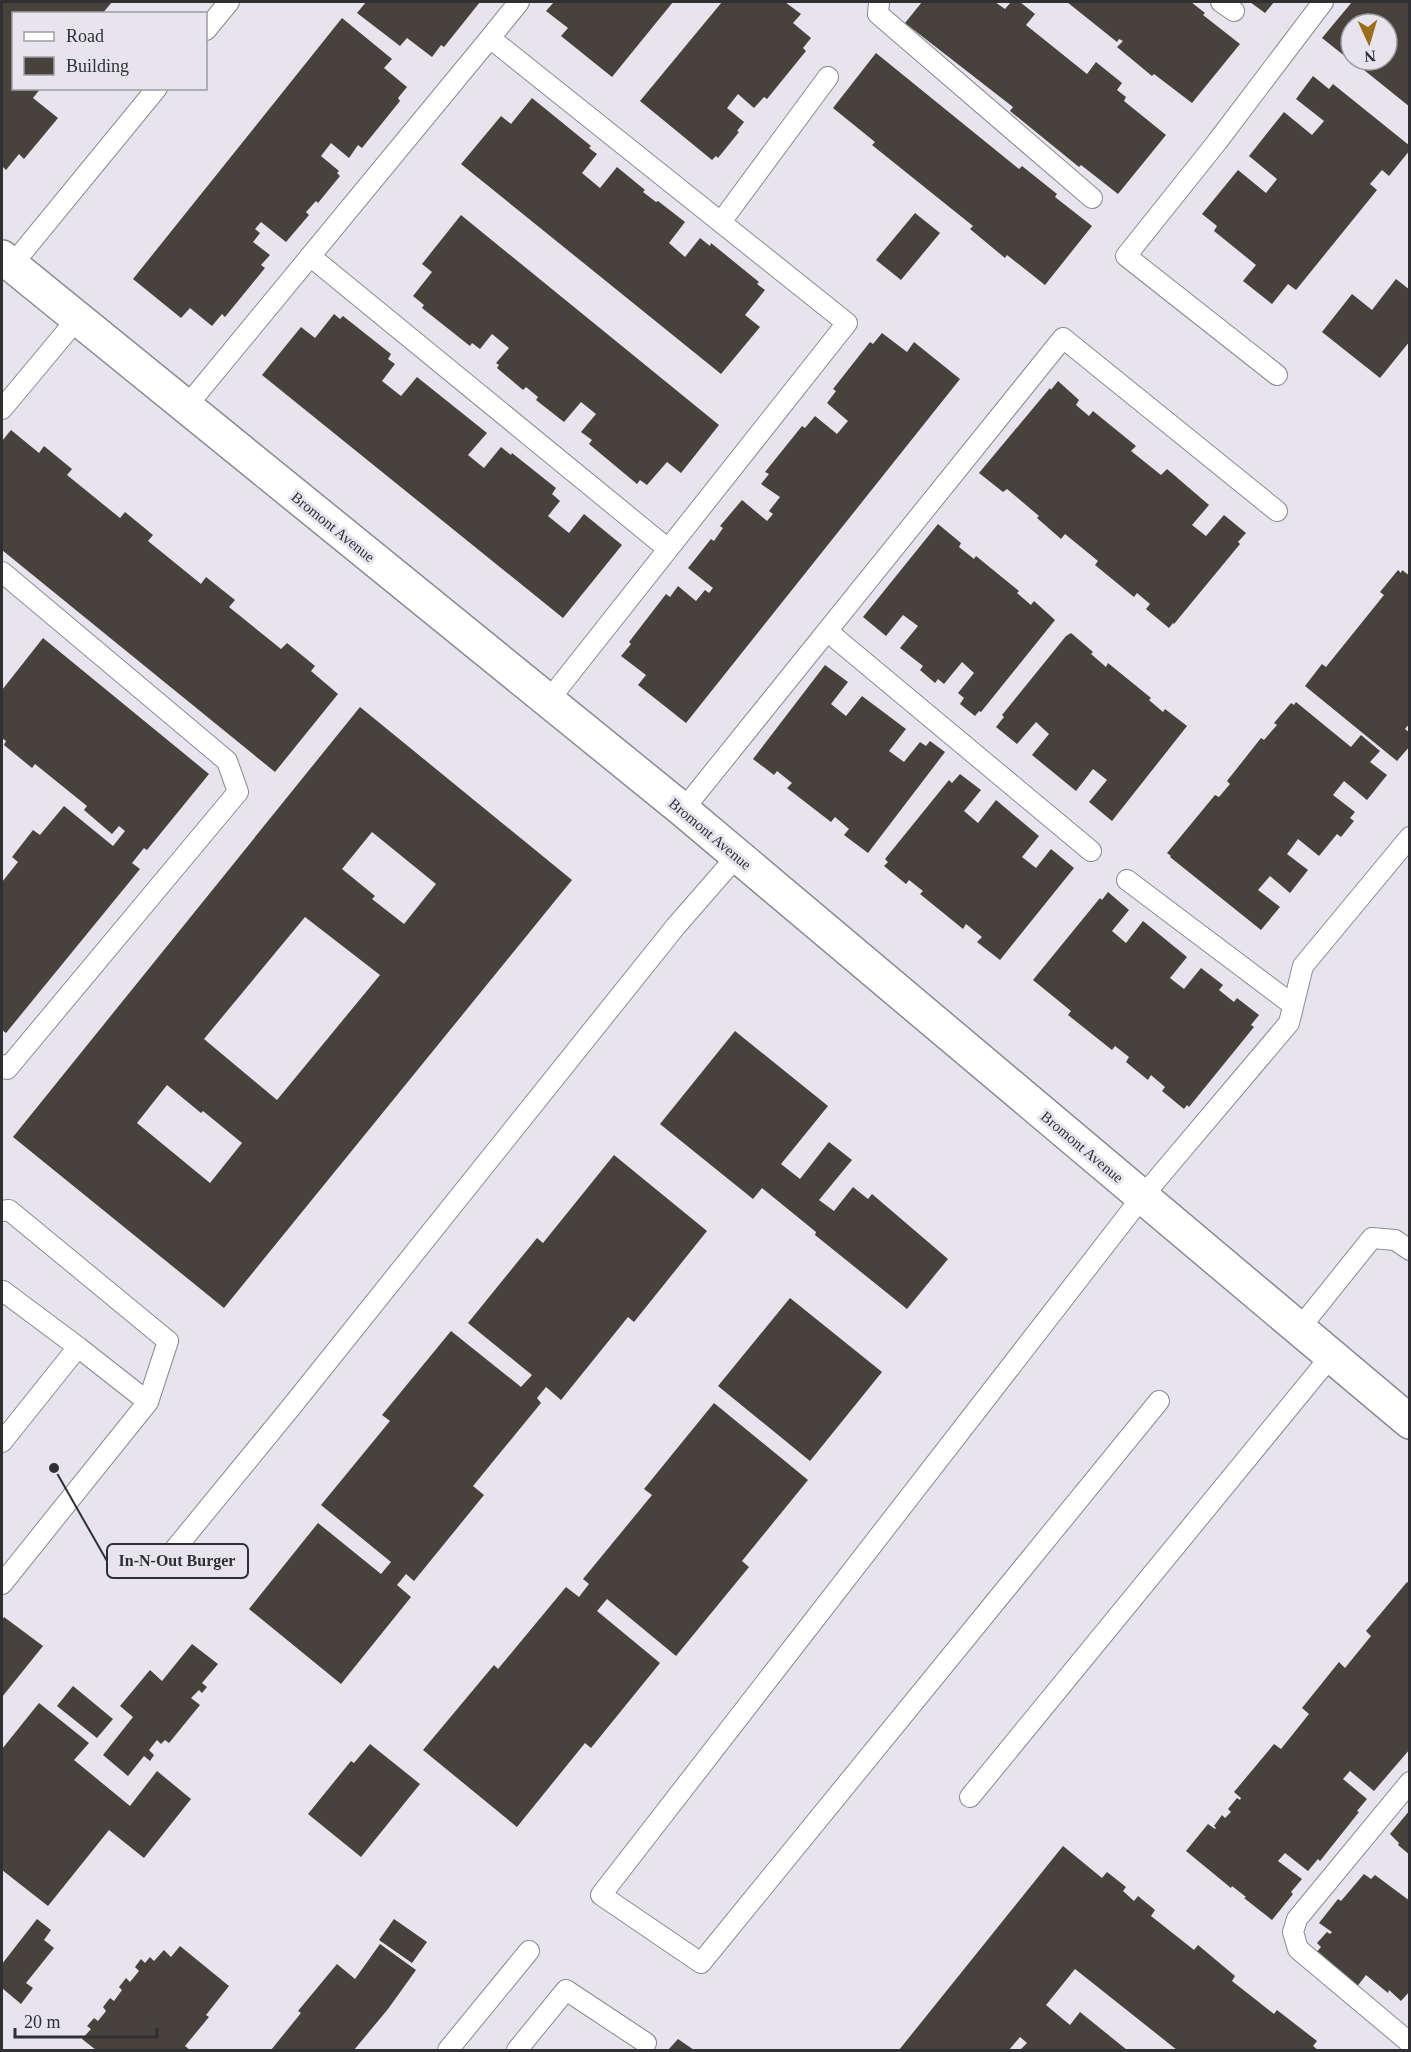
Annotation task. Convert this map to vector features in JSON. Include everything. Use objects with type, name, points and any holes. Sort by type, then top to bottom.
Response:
[{"type":"street","name":"Bromont Avenue","points":[[7,261],[683,810],[1410,1422]]},
{"type":"lane","points":[[207,29],[229,2]]},
{"type":"lane","points":[[186,407],[519,2]]},
{"type":"lane","points":[[879,2],[878,14],[1092,198]]},
{"type":"lane","points":[[1277,375],[1126,256],[1218,142],[1323,2]]},
{"type":"lane","points":[[490,38],[847,323],[548,701]]},
{"type":"lane","points":[[721,222],[828,77]]},
{"type":"lane","points":[[7,261],[155,90]]},
{"type":"lane","points":[[310,256],[668,549]]},
{"type":"lane","points":[[2,410],[77,319]]},
{"type":"lane","points":[[683,810],[1063,338],[1277,511]]},
{"type":"lane","points":[[2,572],[227,761],[238,792],[7,1069],[2,1065]]},
{"type":"lane","points":[[827,631],[1090,851]]},
{"type":"lane","points":[[1159,1401],[701,1963],[601,1895],[1142,1197],[1289,1023],[1303,966],[1410,837]]},
{"type":"lane","points":[[170,1555],[292,1407],[676,926],[737,856]]},
{"type":"lane","points":[[1127,880],[1293,1005]]},
{"type":"lane","points":[[2,1211],[9,1210],[168,1341],[148,1402],[2,1584]]},
{"type":"lane","points":[[1299,1329],[1372,1238],[1395,1240],[1410,1250]]},
{"type":"lane","points":[[2,1294],[3,1291],[148,1402]]},
{"type":"lane","points":[[2,1442],[78,1347]]},
{"type":"lane","points":[[970,1797],[1331,1356]]},
{"type":"lane","points":[[1410,1782],[1296,1919],[1293,1932],[1298,1949],[1410,2043]]},
{"type":"lane","points":[[448,2050],[529,1951]]},
{"type":"lane","points":[[517,2050],[566,1990],[646,2043]]},
{"type":"building","points":[[2,2],[112,2],[104,12],[12,12],[12,90],[39,90],[33,98],[58,118],[24,159],[19,154],[6,170],[2,166]]},
{"type":"building","points":[[366,2],[480,2],[444,47],[441,45],[432,57],[407,38],[400,46],[357,13]]},
{"type":"building","points":[[554,2],[673,2],[612,77],[561,36],[568,28],[546,11]]},
{"type":"building","points":[[722,2],[785,2],[801,14],[793,23],[811,38],[803,48],[806,51],[767,99],[764,97],[754,108],[738,94],[727,108],[744,122],[737,131],[739,132],[718,158],[716,156],[712,160],[640,101]]},
{"type":"building","points":[[922,2],[995,2],[1005,9],[1011,2],[1020,2],[1035,14],[1026,25],[1087,74],[1096,62],[1122,83],[1117,90],[1126,97],[1124,101],[1166,135],[1118,194],[1081,165],[1079,167],[1010,111],[1013,107],[905,23]]},
{"type":"building","points":[[1067,2],[1191,2],[1205,13],[1203,15],[1240,44],[1192,103],[1154,74],[1152,76],[1117,47],[1123,41],[1119,39],[1117,42]]},
{"type":"building","points":[[1250,2],[1274,2],[1265,13]]},
{"type":"building","points":[[1352,2],[1410,2],[1410,107],[1366,72],[1399,72],[1399,12],[1344,12]]},
{"type":"building","points":[[342,18],[392,59],[384,68],[407,87],[398,98],[400,101],[362,148],[358,145],[349,158],[331,143],[321,156],[339,171],[337,173],[340,176],[318,203],[316,201],[306,212],[309,215],[286,242],[261,222],[255,229],[260,233],[253,242],[270,255],[261,265],[265,268],[225,317],[222,314],[212,326],[190,308],[181,318],[133,279]]},
{"type":"building","points":[[1339,18],[1339,51],[1322,38]]},
{"type":"building","points":[[876,53],[1019,169],[1022,166],[1057,194],[1055,197],[1092,226],[1045,285],[1007,255],[1005,258],[970,229],[973,226],[872,145],[875,142],[833,108]]},
{"type":"building","points":[[1313,76],[1329,89],[1333,84],[1410,146],[1410,150],[1389,176],[1382,170],[1370,184],[1377,190],[1296,290],[1288,284],[1272,304],[1243,281],[1256,265],[1214,231],[1217,226],[1202,214],[1238,170],[1266,193],[1277,179],[1249,156],[1284,112],[1312,135],[1324,121],[1296,99]]},
{"type":"building","points":[[532,98],[591,146],[589,148],[597,154],[582,173],[600,188],[617,167],[645,190],[643,192],[685,222],[669,243],[685,257],[700,238],[710,246],[711,243],[759,282],[757,284],[765,290],[745,315],[760,327],[721,374],[461,164],[501,116],[511,124]]},
{"type":"building","points":[[915,213],[940,233],[901,280],[876,260]]},
{"type":"building","points":[[461,215],[719,425],[681,473],[667,462],[647,485],[640,480],[637,484],[589,444],[592,440],[581,432],[596,414],[581,402],[564,422],[536,400],[538,397],[526,387],[523,390],[497,368],[499,365],[496,363],[509,348],[492,334],[480,349],[472,343],[470,346],[422,308],[424,305],[413,296],[432,272],[422,264]]},
{"type":"building","points":[[1396,279],[1410,290],[1410,341],[1380,378],[1322,332],[1352,294],[1372,310]]},
{"type":"building","points":[[334,314],[340,319],[343,316],[391,354],[388,359],[395,364],[382,381],[401,396],[417,377],[487,433],[468,455],[484,468],[501,447],[511,455],[512,453],[556,488],[552,494],[560,501],[548,516],[569,533],[584,514],[622,545],[563,618],[262,375],[301,327],[315,338]]},
{"type":"building","points":[[882,333],[907,352],[914,342],[960,379],[686,723],[638,685],[646,675],[621,656],[666,594],[670,597],[678,586],[696,601],[705,590],[709,593],[713,588],[688,568],[711,539],[714,541],[723,528],[720,526],[742,500],[767,521],[773,514],[769,511],[780,497],[761,484],[769,474],[765,472],[802,426],[805,428],[815,416],[837,434],[848,421],[827,403],[836,391],[833,389],[870,342],[873,344]]},
{"type":"building","points":[[1058,381],[1079,400],[1076,405],[1089,416],[1093,411],[1136,446],[1131,451],[1161,475],[1167,469],[1209,505],[1192,525],[1206,536],[1224,515],[1246,533],[1238,542],[1240,544],[1169,628],[1146,609],[1150,604],[1137,593],[1134,597],[1095,565],[1098,561],[1065,534],[1061,539],[1037,518],[1039,516],[1007,489],[1003,492],[979,473]]},
{"type":"building","points":[[11,430],[39,453],[44,446],[72,469],[67,475],[120,518],[125,512],[153,535],[148,541],[201,584],[206,577],[235,600],[229,607],[281,649],[287,643],[315,666],[311,671],[338,694],[275,772],[2,550],[2,441]]},
{"type":"building","points":[[938,524],[961,543],[959,547],[974,559],[976,556],[1019,591],[1017,593],[1031,605],[1034,601],[1055,620],[981,712],[979,711],[975,716],[960,704],[964,698],[958,693],[974,673],[962,662],[944,684],[938,679],[935,683],[920,670],[923,666],[900,648],[918,626],[903,615],[886,636],[863,617]]},
{"type":"building","points":[[1398,570],[1410,576],[1410,723],[1405,729],[1410,733],[1410,746],[1397,761],[1305,686],[1322,664],[1326,667],[1384,595],[1380,592]]},
{"type":"building","points":[[1071,633],[1106,667],[1108,663],[1151,698],[1149,700],[1163,712],[1165,709],[1187,726],[1112,821],[1089,802],[1107,780],[1093,769],[1076,791],[1032,755],[1049,734],[1036,722],[1017,744],[996,727],[1004,717],[1002,715],[1066,636]]},
{"type":"building","points":[[43,638],[209,774],[147,850],[144,848],[132,863],[140,869],[6,1033],[2,1030],[2,882],[18,862],[12,857],[33,830],[40,835],[64,806],[113,846],[125,831],[119,826],[112,834],[84,810],[87,806],[35,764],[32,768],[4,745],[6,741],[2,738],[2,690]]},
{"type":"building","points":[[825,665],[848,682],[831,704],[846,716],[862,696],[906,729],[889,751],[904,762],[920,742],[926,746],[930,741],[945,752],[868,853],[844,835],[849,829],[835,817],[831,822],[787,788],[792,783],[777,771],[774,775],[753,759]]},
{"type":"building","points":[[1296,702],[1351,747],[1361,735],[1380,751],[1370,762],[1387,775],[1367,800],[1344,781],[1333,795],[1355,812],[1350,818],[1354,821],[1341,837],[1337,834],[1319,856],[1298,839],[1287,854],[1308,870],[1290,893],[1270,876],[1258,890],[1280,907],[1261,930],[1167,853],[1215,795],[1219,797],[1230,784],[1227,781],[1261,738],[1264,740],[1277,725],[1274,723],[1291,703],[1294,705]]},
{"type":"building","points":[[360,707],[572,880],[224,1308],[13,1137]],"holes":[[[372,832],[436,884],[404,924],[372,899],[375,896],[342,869]],[[305,917],[380,975],[277,1100],[204,1039]],[[167,1085],[242,1143],[210,1183],[137,1123]]]},
{"type":"building","points":[[960,774],[981,790],[964,811],[978,823],[996,800],[1039,836],[1022,857],[1036,868],[1051,849],[1074,868],[1000,960],[977,942],[982,937],[966,924],[963,929],[920,894],[923,891],[909,880],[906,884],[884,866],[888,862],[885,859],[949,780],[952,783]]},
{"type":"building","points":[[1108,892],[1129,910],[1112,931],[1126,943],[1143,921],[1187,957],[1170,978],[1184,989],[1201,968],[1223,985],[1219,990],[1234,1002],[1237,998],[1259,1015],[1251,1025],[1254,1027],[1189,1107],[1187,1105],[1184,1109],[1162,1091],[1165,1087],[1151,1075],[1148,1080],[1126,1062],[1129,1057],[1115,1046],[1112,1050],[1068,1015],[1071,1011],[1033,980],[1100,898],[1102,900]]},
{"type":"building","points":[[735,1031],[828,1106],[781,1164],[800,1179],[829,1142],[852,1160],[819,1200],[834,1211],[853,1187],[868,1199],[872,1194],[948,1259],[907,1309],[815,1235],[816,1232],[762,1188],[753,1199],[660,1124]]},
{"type":"building","points":[[614,1155],[707,1231],[634,1322],[628,1317],[561,1400],[546,1387],[537,1398],[541,1403],[473,1486],[484,1495],[414,1581],[406,1574],[397,1585],[411,1597],[341,1684],[249,1609],[318,1523],[381,1574],[391,1562],[321,1505],[390,1421],[382,1415],[451,1331],[521,1387],[532,1375],[468,1323],[537,1238],[543,1243]]},
{"type":"building","points":[[790,1298],[882,1372],[810,1461],[718,1386]]},
{"type":"building","points":[[714,1403],[808,1480],[742,1561],[749,1567],[676,1656],[607,1599],[597,1611],[660,1663],[591,1748],[585,1743],[517,1827],[423,1750],[494,1665],[498,1669],[566,1587],[579,1597],[589,1584],[583,1579],[652,1495],[644,1489]]},
{"type":"building","points":[[1407,1582],[1410,1584],[1410,1749],[1374,1791],[1350,1771],[1343,1779],[1367,1799],[1320,1861],[1318,1859],[1308,1871],[1285,1853],[1278,1861],[1302,1879],[1272,1920],[1186,1851],[1208,1824],[1215,1829],[1214,1826],[1222,1815],[1225,1818],[1231,1812],[1228,1809],[1237,1798],[1240,1800],[1241,1798],[1234,1792],[1274,1744],[1281,1749],[1309,1714],[1302,1708],[1339,1662],[1345,1668],[1371,1636],[1366,1631]]},
{"type":"building","points":[[4,1617],[43,1646],[2,1697],[2,1620]]},
{"type":"building","points":[[192,1644],[218,1664],[202,1683],[207,1687],[202,1693],[199,1690],[191,1698],[200,1705],[169,1743],[165,1740],[161,1744],[157,1740],[149,1750],[154,1755],[150,1761],[144,1756],[128,1776],[103,1755],[133,1717],[120,1706],[150,1670],[162,1681]]},
{"type":"building","points":[[73,1686],[113,1719],[97,1738],[57,1706]]},
{"type":"building","points":[[39,1703],[89,1743],[74,1760],[130,1806],[157,1771],[191,1799],[144,1858],[109,1830],[48,1906],[2,1870],[2,1749]]},
{"type":"building","points":[[370,1744],[420,1784],[361,1857],[308,1814],[351,1761],[354,1763]]},
{"type":"building","points":[[1410,1810],[1410,1855],[1390,1834]]},
{"type":"building","points":[[1063,1846],[1102,1878],[1107,1872],[1126,1887],[1123,1891],[1134,1901],[1138,1896],[1155,1910],[1151,1916],[1194,1950],[1198,1945],[1235,1976],[1232,1981],[1274,2014],[1277,2010],[1317,2041],[1313,2046],[1318,2050],[1177,2050],[1075,1969],[1046,2005],[1070,2025],[1080,2012],[1127,2050],[1020,2050],[1027,2043],[1020,2037],[1009,2050],[899,2050]]},
{"type":"building","points":[[1364,1874],[1371,1879],[1375,1875],[1410,1901],[1410,1991],[1401,2001],[1366,1975],[1356,1988],[1315,1954],[1321,1947],[1317,1943],[1327,1932],[1330,1934],[1332,1932],[1319,1923],[1338,1899],[1341,1901]]},
{"type":"building","points":[[37,1919],[51,1930],[44,1940],[54,1948],[26,1983],[33,1988],[21,2004],[2,1988],[2,1964]]},
{"type":"building","points":[[394,1919],[427,1942],[412,1963],[379,1940]]},
{"type":"building","points":[[380,1944],[416,1970],[354,2050],[271,2050],[301,2013],[298,2011],[337,1964],[355,1979]]},
{"type":"building","points":[[180,1946],[229,1986],[206,2015],[209,2017],[185,2046],[190,2050],[96,2050],[82,2039],[91,2029],[87,2026],[94,2018],[98,2021],[106,2011],[103,2007],[110,1998],[114,2001],[122,1990],[119,1987],[126,1978],[130,1982],[139,1971],[135,1967],[141,1959],[145,1963],[150,1957],[154,1961],[164,1950],[171,1957]]},
{"type":"building","points":[[678,2039],[694,2050],[668,2050]]},
{"type":"place","name":"In-N-Out Burger","points":[[54,1468]]}]
